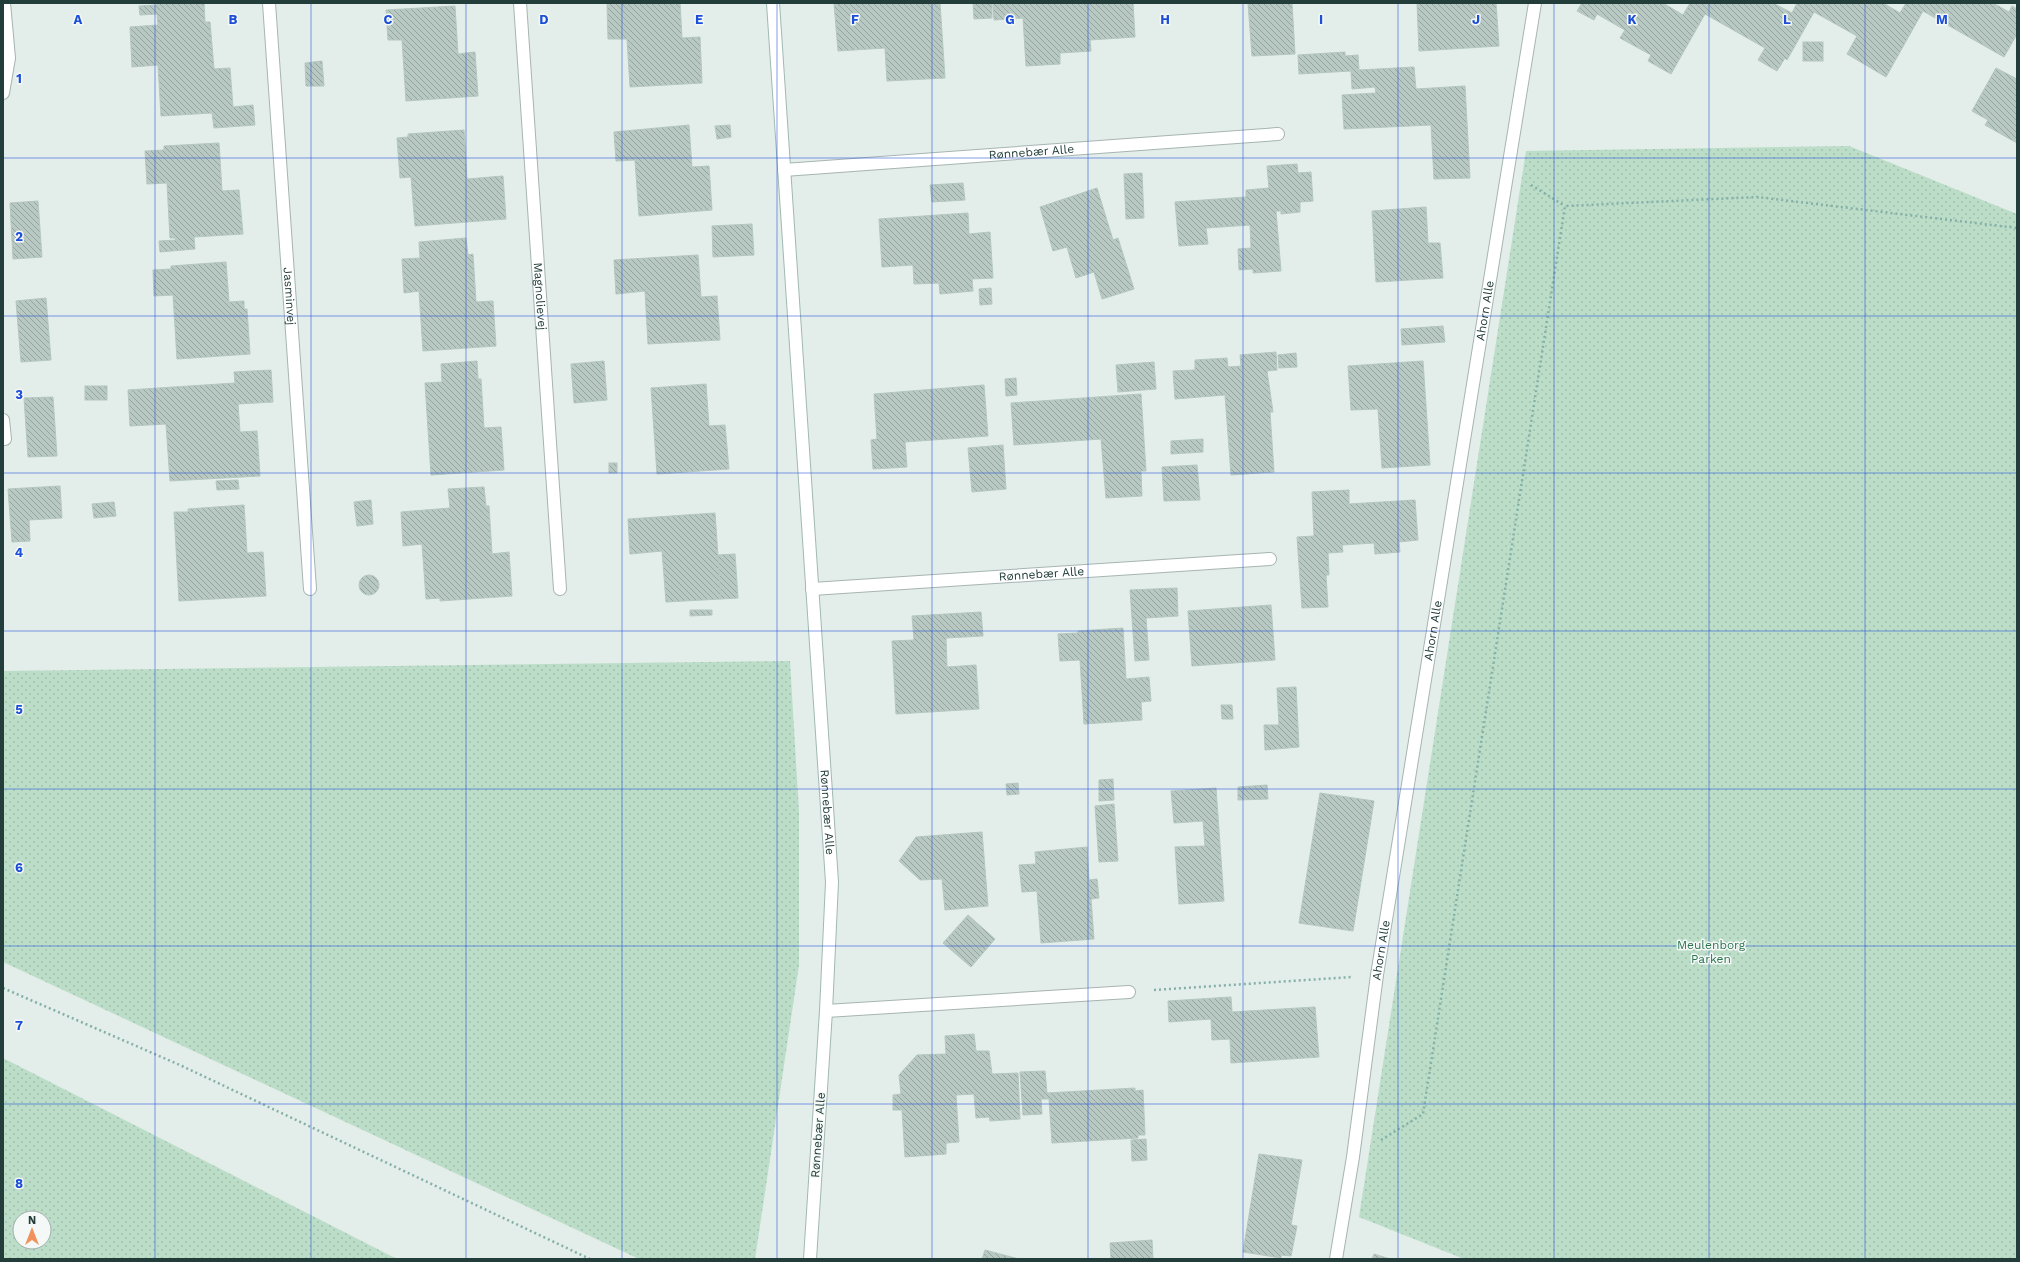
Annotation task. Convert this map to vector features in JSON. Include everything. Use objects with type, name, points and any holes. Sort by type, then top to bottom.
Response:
[{"type":"street","points":[[3,93],[9,58],[4,3]]},
{"type":"street","name":"Jasminvej","points":[[269,3],[310,589]]},
{"type":"street","name":"Magnolievej","points":[[520,3],[560,589]]},
{"type":"street","name":"Rønnebær Alle","points":[[773,3],[832,882],[826,1011],[810,1259]]},
{"type":"street","name":"Ahorn Alle","points":[[1336,1259],[1353,1157],[1377,976],[1509,172],[1535,3]]},
{"type":"street","name":"Rønnebær Alle","points":[[784,170],[1278,134]]},
{"type":"street","points":[[3,420],[5,439]]},
{"type":"street","name":"Rønnebær Alle","points":[[812,589],[1270,558]]},
{"type":"street","points":[[826,1011],[1129,992]]},
{"type":"path","points":[[1509,172],[1565,206],[1757,198],[2017,228]]},
{"type":"path","points":[[1353,1157],[1423,1114],[1565,206]]},
{"type":"path","points":[[1129,992],[1377,976]]},
{"type":"path","points":[[3,988],[182,1066],[590,1259]]},
{"type":"green space","name":"Meulenborg Parken","points":[[1849,146],[2017,214],[2017,1259],[1464,1259],[1359,1217],[1526,151]]},
{"type":"green space","points":[[790,661],[799,812],[799,965],[755,1259],[639,1259],[3,962],[3,671]]},
{"type":"green space","points":[[3,1058],[397,1259],[3,1259]]},
{"type":"building","points":[[157,3],[204,3],[205,22],[210,22],[214,69],[230,68],[233,107],[253,105],[255,125],[214,128],[212,113],[161,116],[158,65],[132,67],[130,27],[158,25],[157,14],[140,15],[139,6],[157,5]]},
{"type":"building","points":[[607,3],[680,3],[682,38],[700,37],[702,83],[630,87],[627,39],[608,39]]},
{"type":"building","points":[[834,3],[940,3],[945,78],[887,81],[885,48],[838,51]]},
{"type":"building","points":[[973,3],[992,3],[992,18],[974,19]]},
{"type":"building","points":[[993,3],[1133,3],[1135,37],[1090,40],[1091,51],[1060,53],[1060,64],[1026,66],[1023,18],[994,20]]},
{"type":"building","points":[[1248,3],[1292,3],[1295,54],[1252,56]]},
{"type":"building","points":[[1417,3],[1496,3],[1499,46],[1419,51]]},
{"type":"building","points":[[1582,3],[1663,3],[1683,15],[1690,3],[1773,3],[1792,13],[1797,3],[1883,3],[1900,13],[1906,3],[1993,3],[2009,12],[2012,6],[2017,9],[2017,34],[2004,57],[1923,11],[1886,77],[1847,54],[1857,36],[1814,12],[1787,60],[1785,58],[1777,71],[1758,60],[1765,48],[1705,14],[1671,74],[1648,61],[1651,55],[1620,38],[1625,30],[1597,14],[1594,20],[1577,11]]},
{"type":"building","points":[[455,6],[458,54],[475,52],[478,96],[406,101],[402,40],[388,40],[386,10]]},
{"type":"building","points":[[1803,42],[1823,42],[1823,61],[1803,61]]},
{"type":"building","points":[[1345,52],[1345,56],[1358,55],[1359,70],[1414,67],[1416,89],[1465,86],[1470,178],[1434,179],[1431,125],[1344,129],[1342,95],[1376,93],[1375,87],[1352,89],[1351,71],[1299,74],[1298,55]]},
{"type":"building","points":[[322,61],[324,86],[306,86],[305,63]]},
{"type":"building","points":[[1996,68],[2017,79],[2017,143],[1985,125],[1988,120],[1972,111]]},
{"type":"building","points":[[689,125],[692,167],[709,166],[712,210],[639,216],[635,160],[616,161],[614,132]]},
{"type":"building","points":[[730,125],[731,137],[717,139],[715,126]]},
{"type":"building","points":[[464,130],[467,179],[503,176],[506,219],[415,226],[411,177],[400,178],[397,138],[408,137],[408,134]]},
{"type":"building","points":[[219,143],[222,191],[239,190],[243,234],[194,237],[195,249],[160,252],[159,241],[176,240],[175,238],[170,238],[167,183],[147,184],[145,151],[164,150],[164,146]]},
{"type":"building","points":[[1297,164],[1298,173],[1311,172],[1313,201],[1300,202],[1300,212],[1281,214],[1281,211],[1276,211],[1281,271],[1253,273],[1253,269],[1239,270],[1238,249],[1251,248],[1250,225],[1206,228],[1208,244],[1179,246],[1175,202],[1246,197],[1246,190],[1269,188],[1267,166]]},
{"type":"building","points":[[1142,173],[1144,218],[1126,219],[1124,174]]},
{"type":"building","points":[[963,183],[965,200],[932,202],[930,185]]},
{"type":"building","points":[[1097,188],[1113,240],[1118,238],[1134,289],[1102,299],[1094,272],[1076,278],[1067,247],[1053,251],[1040,207]]},
{"type":"building","points":[[38,201],[42,257],[13,259],[10,203]]},
{"type":"building","points":[[1426,207],[1428,243],[1440,243],[1443,278],[1376,282],[1372,211]]},
{"type":"building","points":[[968,213],[969,234],[990,232],[993,278],[972,279],[973,291],[940,294],[939,283],[914,284],[913,265],[882,267],[879,219]]},
{"type":"building","points":[[752,224],[754,255],[713,257],[712,226]]},
{"type":"building","points":[[466,238],[468,255],[473,254],[476,302],[493,301],[496,346],[423,351],[419,291],[404,293],[402,259],[420,258],[419,242]]},
{"type":"building","points":[[698,255],[701,297],[717,296],[720,340],[648,344],[645,291],[616,294],[614,260]]},
{"type":"building","points":[[226,262],[229,302],[244,301],[244,309],[247,309],[250,354],[177,359],[173,295],[154,296],[153,270],[171,269],[171,266]]},
{"type":"building","points":[[991,288],[992,304],[980,305],[979,289]]},
{"type":"building","points":[[46,298],[51,360],[21,362],[16,301]]},
{"type":"building","points":[[1443,326],[1445,342],[1402,345],[1401,329]]},
{"type":"building","points":[[1276,352],[1277,370],[1267,371],[1273,412],[1270,412],[1274,472],[1231,475],[1225,395],[1175,399],[1173,371],[1195,370],[1195,360],[1227,358],[1228,367],[1241,366],[1240,355]]},
{"type":"building","points":[[1296,353],[1297,367],[1279,368],[1278,355]]},
{"type":"building","points":[[477,361],[478,379],[481,379],[484,428],[501,427],[504,470],[431,475],[425,383],[442,382],[441,364]]},
{"type":"building","points":[[604,361],[607,400],[574,403],[571,364]]},
{"type":"building","points":[[1423,361],[1430,465],[1382,468],[1378,409],[1351,410],[1348,366]]},
{"type":"building","points":[[1154,362],[1156,389],[1118,392],[1116,365]]},
{"type":"building","points":[[271,370],[273,402],[238,404],[240,432],[257,431],[260,476],[170,481],[166,424],[130,426],[128,390],[235,383],[234,372]]},
{"type":"building","points":[[1016,378],[1017,395],[1006,396],[1005,379]]},
{"type":"building","points":[[706,384],[709,426],[725,425],[729,469],[657,474],[651,388]]},
{"type":"building","points":[[984,385],[988,436],[905,442],[907,467],[873,469],[871,440],[877,439],[874,394]]},
{"type":"building","points":[[85,386],[107,386],[107,400],[85,400]]},
{"type":"building","points":[[1141,394],[1146,471],[1141,471],[1142,496],[1106,498],[1101,439],[1014,445],[1011,403]]},
{"type":"building","points":[[53,397],[57,456],[28,457],[24,398]]},
{"type":"building","points":[[1203,439],[1203,452],[1171,454],[1171,441]]},
{"type":"building","points":[[1003,445],[1006,489],[972,492],[968,448]]},
{"type":"building","points":[[609,463],[617,463],[617,473],[609,473]]},
{"type":"building","points":[[1197,465],[1200,500],[1164,501],[1162,467]]},
{"type":"building","points":[[238,480],[239,489],[217,490],[216,481]]},
{"type":"building","points":[[60,486],[62,518],[29,520],[30,541],[12,542],[8,489]]},
{"type":"building","points":[[484,487],[486,506],[489,506],[492,554],[509,552],[512,596],[440,601],[440,598],[426,599],[422,544],[403,546],[401,512],[450,508],[448,489]]},
{"type":"building","points":[[1349,490],[1349,504],[1415,500],[1418,540],[1399,542],[1400,552],[1375,554],[1374,543],[1342,545],[1343,552],[1328,553],[1329,575],[1326,575],[1328,607],[1302,608],[1297,537],[1314,536],[1312,492]]},
{"type":"building","points":[[371,500],[373,524],[357,526],[354,502]]},
{"type":"building","points":[[114,502],[116,516],[94,518],[92,504]]},
{"type":"building","points":[[244,505],[247,553],[263,552],[266,596],[179,601],[174,512],[188,512],[188,509]]},
{"type":"building","points":[[715,513],[721,599],[666,602],[662,551],[630,554],[628,519]]},
{"type":"building","points":[[735,554],[738,598],[721,599],[718,555]]},
{"type":"building","points":[[369,575],[376,578],[379,585],[376,592],[369,595],[362,592],[359,585],[362,578]]},
{"type":"building","points":[[1177,588],[1178,616],[1146,618],[1149,660],[1135,661],[1130,590]]},
{"type":"building","points":[[1271,605],[1275,660],[1192,666],[1188,611]]},
{"type":"building","points":[[690,610],[712,610],[712,615],[690,616]]},
{"type":"building","points":[[981,612],[983,636],[946,638],[947,667],[976,665],[979,709],[896,714],[892,641],[914,640],[912,616]]},
{"type":"building","points":[[1123,628],[1126,679],[1149,677],[1151,701],[1141,702],[1142,720],[1084,724],[1080,660],[1060,661],[1058,634]]},
{"type":"building","points":[[1296,687],[1299,747],[1265,750],[1264,725],[1279,725],[1277,688]]},
{"type":"building","points":[[1221,705],[1232,705],[1233,719],[1222,719]]},
{"type":"building","points":[[1113,779],[1114,800],[1099,801],[1099,780]]},
{"type":"building","points":[[1018,783],[1019,794],[1007,795],[1006,784]]},
{"type":"building","points":[[1267,785],[1268,799],[1238,800],[1238,787]]},
{"type":"building","points":[[1216,788],[1224,901],[1179,904],[1175,847],[1205,846],[1203,821],[1174,823],[1171,791]]},
{"type":"building","points":[[1320,793],[1374,801],[1353,931],[1299,923]]},
{"type":"building","points":[[1114,804],[1118,861],[1099,862],[1095,806]]},
{"type":"building","points":[[982,832],[988,906],[945,910],[942,879],[920,880],[899,861],[916,837]]},
{"type":"building","points":[[1087,847],[1089,880],[1097,879],[1099,898],[1091,899],[1094,939],[1041,943],[1037,891],[1022,892],[1019,865],[1036,864],[1035,852]]},
{"type":"building","points":[[968,915],[995,939],[971,967],[943,943]]},
{"type":"building","points":[[1231,997],[1232,1012],[1315,1007],[1319,1057],[1231,1063],[1230,1039],[1212,1040],[1211,1019],[1169,1022],[1168,1001]]},
{"type":"building","points":[[974,1034],[976,1051],[989,1051],[992,1074],[1018,1073],[1020,1119],[990,1121],[989,1117],[976,1118],[974,1094],[956,1095],[959,1142],[946,1143],[946,1154],[905,1157],[902,1110],[893,1110],[893,1095],[901,1094],[899,1075],[917,1055],[946,1054],[945,1036]]},
{"type":"building","points":[[1045,1071],[1047,1093],[1135,1088],[1135,1091],[1143,1090],[1145,1135],[1138,1135],[1138,1138],[1052,1143],[1049,1099],[1041,1099],[1042,1114],[1023,1115],[1020,1072]]},
{"type":"building","points":[[1146,1139],[1147,1160],[1132,1161],[1131,1140]]},
{"type":"building","points":[[1259,1154],[1302,1160],[1291,1225],[1297,1226],[1291,1256],[1281,1255],[1281,1258],[1243,1252]]},
{"type":"building","points":[[1152,1240],[1153,1259],[1111,1259],[1110,1243]]},
{"type":"building","points":[[985,1250],[1019,1259],[982,1259]]},
{"type":"building","points":[[1374,1254],[1390,1259],[1372,1259]]}]
